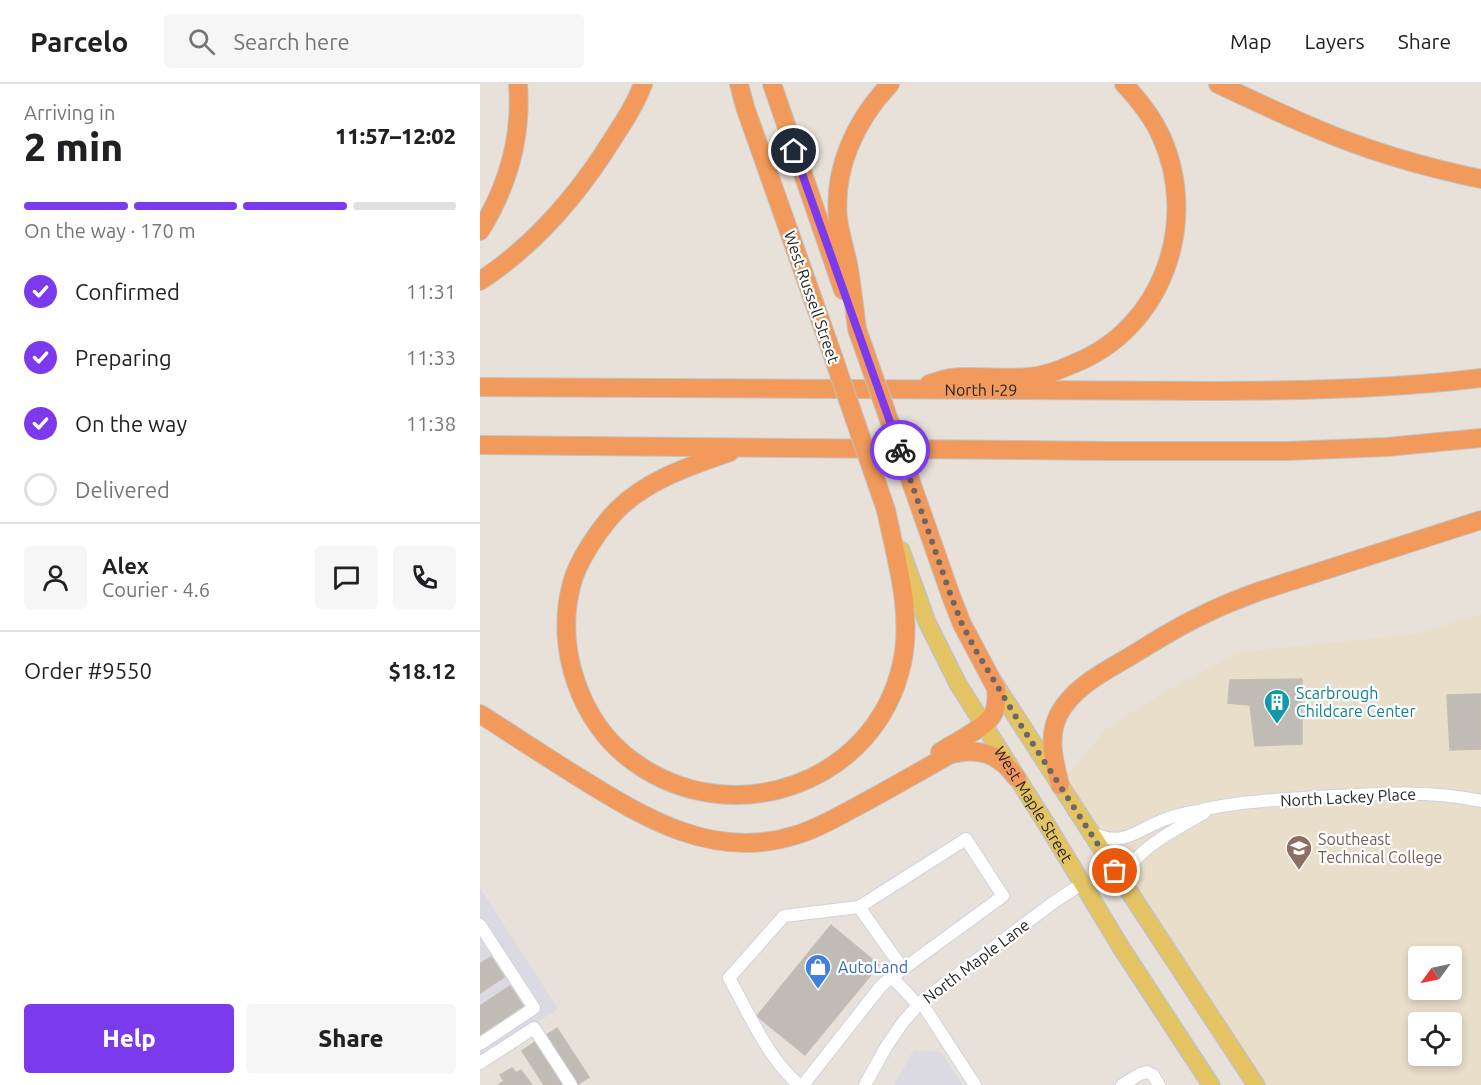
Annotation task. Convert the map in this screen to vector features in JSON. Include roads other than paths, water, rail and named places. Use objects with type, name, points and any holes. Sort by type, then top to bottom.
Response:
[{"type":"highway","points":[[480,231],[492,211],[510,166],[517,131],[518,84]]},
{"type":"highway","points":[[480,281],[514,255],[564,206],[609,145],[643,84]]},
{"type":"highway","name":"West Russell Street","points":[[740,84],[745,107],[886,510],[903,596],[905,619],[902,662],[896,684],[888,704],[862,741],[837,763],[808,780],[764,793],[741,795],[696,791],[674,784],[634,762],[616,747],[601,730],[580,693],[568,654],[566,619],[568,599],[577,567],[618,509],[659,480],[740,448]]},
{"type":"highway","name":"West Russell Street","points":[[772,84],[958,615],[996,687],[996,705],[993,715],[983,724]]},
{"type":"highway","points":[[857,328],[848,263],[838,218],[840,176],[845,157],[862,118],[890,84]]},
{"type":"highway","points":[[909,390],[953,377],[1031,377],[1057,370],[1089,357],[1108,345],[1126,330],[1154,295],[1172,253],[1177,205],[1175,182],[1169,157],[1152,118],[1124,84]]},
{"type":"highway","points":[[1218,84],[1309,126],[1350,142],[1421,165],[1481,179]]},
{"type":"highway","name":"North I-29","points":[[480,387],[1316,390],[1481,378]]},
{"type":"highway","points":[[480,445],[1287,451],[1388,447],[1481,438]]},
{"type":"highway","points":[[1060,785],[1052,744],[1058,715],[1080,689],[1100,675],[1178,627],[1232,602],[1481,520]]},
{"type":"highway","points":[[480,714],[648,819],[709,840],[753,843],[793,836],[831,821],[949,755],[961,751],[972,751],[994,758],[1004,764],[1017,778]]},
{"type":"highway","points":[[851,810],[983,724]]},
{"type":"main road","name":"West Maple Street","points":[[886,510],[931,630],[958,684],[1122,949],[1211,1085]]},
{"type":"main road","name":"West Maple Street","points":[[987,670],[1089,831],[1256,1085]]},
{"type":"street","name":"North Lackey Place","points":[[1089,831],[1101,837],[1125,838],[1163,820],[1245,802],[1395,793],[1450,795],[1481,801]]},
{"type":"street","name":"North Lackey Place","points":[[1128,890],[1127,873],[1139,856],[1150,846],[1215,807]]},
{"type":"street","points":[[966,838],[1003,896],[903,969],[881,986],[801,1085],[788,1075],[768,1049],[729,978],[784,916],[859,907],[966,838]]},
{"type":"street","name":"North Maple Lane","points":[[865,1085],[886,1047],[903,1022],[920,1004],[1054,902],[1083,883]]},
{"type":"street","points":[[859,907],[903,969]]},
{"type":"street","points":[[480,925],[534,1008],[480,1044]]},
{"type":"street","points":[[892,977],[920,1004],[975,1085]]},
{"type":"street","points":[[480,1063],[534,1028],[571,1085]]},
{"type":"street","points":[[1122,1085],[1147,1072],[1159,1085]]},
{"type":"place","name":"Scarbrough Childcare Center","points":[[1277,725]]},
{"type":"place","name":"Southeast Technical College","points":[[1299,871]]},
{"type":"place","name":"AutoLand","points":[[818,990]]}]
